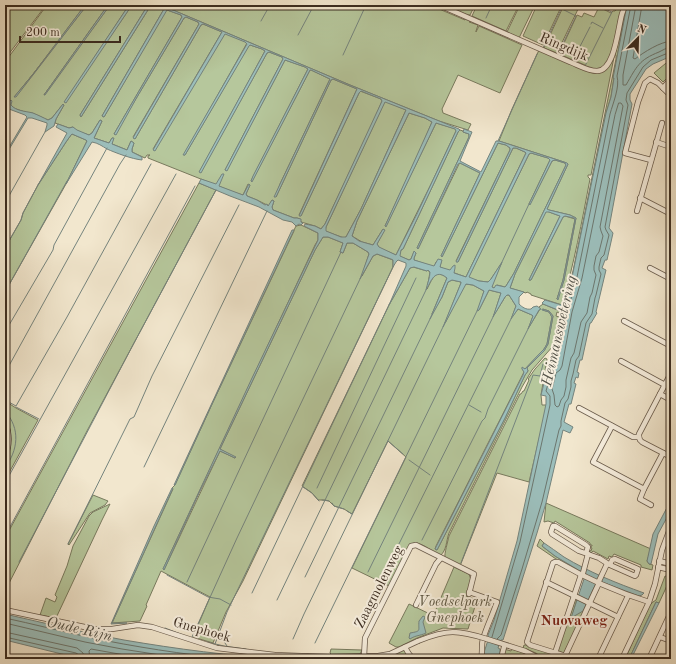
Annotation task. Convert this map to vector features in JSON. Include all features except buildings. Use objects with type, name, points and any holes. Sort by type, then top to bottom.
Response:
[{"type":"street","name":"Ringdijk","points":[[439,5],[596,72],[606,67],[613,54],[625,5]]},
{"type":"street","points":[[651,160],[625,153],[635,110],[643,86],[650,79],[658,83],[671,96]]},
{"type":"street","points":[[663,88],[671,79]]},
{"type":"street","points":[[637,211],[662,123]]},
{"type":"street","points":[[656,142],[671,147]]},
{"type":"street","points":[[640,198],[671,214]]},
{"type":"street","points":[[650,268],[671,279]]},
{"type":"street","points":[[624,321],[671,346]]},
{"type":"street","points":[[621,361],[665,385]]},
{"type":"street","points":[[671,373],[639,434],[642,442],[671,457]]},
{"type":"street","points":[[660,394],[671,400]]},
{"type":"street","points":[[579,408],[633,437],[639,437]]},
{"type":"street","points":[[5,422],[8,429],[9,438],[5,456]]},
{"type":"street","points":[[612,426],[593,462],[644,489]]},
{"type":"street","points":[[651,505],[640,499],[663,453]]},
{"type":"street","points":[[555,653],[573,596],[586,564],[587,554],[588,547],[553,526],[551,532],[552,534],[574,548],[587,554],[598,558],[608,564],[635,576],[638,569],[615,559],[608,564],[598,582],[590,604],[565,656]]},
{"type":"street","points":[[622,659],[649,602],[655,584],[662,550],[671,526]]},
{"type":"street","name":"Zaagmolenweg","points":[[364,657],[365,638],[411,546],[416,545],[474,574],[469,593],[498,602],[483,640],[483,652],[478,659]]},
{"type":"street","points":[[416,605],[436,564],[441,558]]},
{"type":"street","points":[[575,659],[530,645],[528,642],[553,563],[558,562],[582,575],[628,596],[649,602]]},
{"type":"street","points":[[659,564],[671,564]]},
{"type":"street","points":[[659,564],[671,570]]},
{"type":"street","points":[[546,582],[618,617]]},
{"type":"street","points":[[598,659],[628,596]]},
{"type":"street","name":"Gnephoek","points":[[5,610],[94,629],[112,629],[146,625],[217,648],[241,652],[307,656],[378,656],[387,654],[435,634],[452,632],[466,633],[487,639],[525,651],[540,659]]},
{"type":"street","points":[[649,659],[671,612]]},
{"type":"street","points":[[660,637],[671,641]]},
{"type":"street","points":[[405,647],[412,657],[422,659]]},
{"type":"street","points":[[503,659],[502,655],[504,647]]},
{"type":"green space","points":[[9,5],[46,5],[5,59],[5,11]]},
{"type":"green space","points":[[47,5],[85,5],[39,66],[87,5],[108,5],[44,95],[110,5],[129,5],[65,102],[132,5],[148,5],[80,115],[81,117],[151,5],[157,5],[164,9],[102,116],[104,117],[165,12],[167,10],[181,15],[182,17],[115,134],[184,18],[186,17],[198,22],[199,24],[133,137],[135,139],[201,25],[203,24],[222,32],[153,149],[154,150],[225,33],[246,42],[247,43],[185,155],[249,45],[262,49],[265,51],[200,171],[201,172],[267,53],[269,52],[282,57],[283,59],[225,170],[227,170],[285,60],[305,67],[308,69],[251,181],[310,70],[330,79],[280,184],[276,197],[331,80],[333,79],[357,89],[299,215],[301,216],[360,91],[381,99],[382,101],[325,224],[321,229],[301,222],[300,219],[273,210],[272,207],[274,201],[272,200],[269,206],[247,196],[246,194],[250,185],[248,184],[243,195],[236,193],[148,158],[150,155],[147,155],[145,158],[132,152],[134,143],[131,141],[127,150],[112,144],[113,138],[109,143],[94,138],[102,121],[100,120],[92,133],[89,135],[77,131],[73,127],[69,128],[55,123],[64,105],[63,104],[52,118],[48,120],[32,113],[13,108],[11,105],[5,103],[5,62]]},
{"type":"green space","points":[[161,5],[428,5],[465,20],[465,18],[470,21],[469,22],[478,25],[476,32],[479,26],[522,45],[500,93],[458,75],[442,109],[443,113],[471,124],[468,130],[439,121],[350,85]]},
{"type":"green space","points":[[446,5],[475,5],[470,15],[467,15]]},
{"type":"green space","points":[[477,5],[519,5],[506,31],[472,16]]},
{"type":"green space","points":[[520,5],[535,5],[519,38],[507,32]]},
{"type":"green space","points":[[537,5],[562,5],[543,45],[523,36]]},
{"type":"green space","points":[[564,5],[580,5],[557,53],[544,48]]},
{"type":"green space","points":[[621,5],[624,5],[615,43],[608,62],[599,70],[585,67],[585,65],[559,54],[577,15],[582,17],[584,13],[594,17],[599,7],[611,13]]},
{"type":"green space","points":[[626,5],[611,97],[606,113],[573,276],[565,306],[563,306],[573,271],[616,59],[615,54],[620,38]]},
{"type":"green space","points":[[539,50],[598,72],[614,57],[591,175],[588,175],[590,179],[578,242],[562,305],[531,295],[527,292],[526,293],[510,288],[515,274],[547,211],[560,216],[529,280],[531,280],[563,217],[565,216],[575,219],[563,280],[557,299],[564,280],[576,218],[547,209],[568,164],[499,141]]},
{"type":"green space","points":[[671,59],[671,74],[663,82],[654,73]]},
{"type":"green space","points":[[385,101],[406,110],[361,209],[346,237],[344,238],[325,231],[326,227]]},
{"type":"green space","points":[[409,113],[432,122],[385,226],[436,123],[456,129],[456,131],[396,255],[379,248],[377,244],[384,230],[383,229],[373,245],[362,242],[352,236],[357,221]]},
{"type":"green space","points":[[460,130],[469,134],[469,137],[417,248],[418,249],[460,163],[480,173],[441,256],[442,257],[498,143],[506,145],[510,148],[456,261],[458,262],[513,148],[526,153],[466,277],[440,267],[441,262],[436,262],[434,267],[414,260],[416,253],[414,252],[409,260],[399,256]]},
{"type":"green space","points":[[72,134],[87,141],[66,184],[5,292],[5,248],[38,185]]},
{"type":"green space","points":[[531,153],[550,160],[529,204],[552,161],[555,160],[565,163],[566,165],[514,273],[505,287],[497,285],[494,288],[492,287],[501,264],[488,282],[468,278],[529,154]]},
{"type":"green space","points":[[199,183],[216,190],[88,429],[5,591],[5,538]]},
{"type":"green space","points":[[301,225],[318,233],[318,240],[163,569],[164,570],[220,451],[235,458],[220,449],[315,250],[323,237],[328,237],[343,243],[340,252],[343,253],[347,243],[353,243],[368,252],[369,254],[362,276],[373,256],[377,254],[393,260],[393,267],[243,581],[226,612],[213,643],[193,637],[210,597],[161,571],[140,621],[112,623],[173,489],[172,488],[175,485],[294,230],[296,226]]},
{"type":"green space","points":[[413,267],[430,272],[427,289],[434,276],[440,274],[447,278],[432,314],[442,297],[448,282],[452,280],[461,282],[445,323],[465,284],[473,285],[484,291],[478,311],[489,290],[501,293],[494,315],[505,297],[509,295],[516,306],[512,317],[518,309],[533,316],[529,327],[540,309],[539,307],[543,304],[560,311],[559,313],[557,312],[556,316],[559,317],[553,346],[532,370],[522,387],[449,533],[444,551],[440,556],[418,543],[411,544],[389,586],[352,568],[406,457],[388,441],[352,514],[344,509],[334,506],[329,501],[318,500],[312,493],[302,486],[389,305],[410,268]],"holes":[[[543,309],[549,311],[553,316],[548,344],[544,351],[527,368],[528,371],[505,418],[437,550],[435,549],[436,546],[524,372],[522,368],[525,369],[547,344],[552,317],[549,312]]]},
{"type":"green space","points":[[545,358],[547,359],[541,395],[542,405],[547,405],[529,482],[497,473],[460,566],[445,558],[449,536],[520,394],[524,391],[529,380],[528,379]]},
{"type":"green space","points":[[5,401],[38,420],[5,480],[5,460],[9,451],[11,440],[10,429],[5,419]]},
{"type":"green space","points":[[93,495],[108,501],[105,505],[90,513],[69,545],[68,544]]},
{"type":"green space","points":[[546,503],[651,549],[647,561],[649,564],[653,565],[652,570],[641,567],[641,565],[614,554],[612,557],[609,556],[608,559],[593,551],[591,553],[589,552],[592,548],[590,547],[592,545],[590,545],[590,543],[555,521],[554,523],[548,521],[544,522]]},
{"type":"green space","points":[[110,504],[56,618],[40,615],[46,598],[55,602],[57,597],[55,595],[67,566],[73,546],[89,516],[93,512]]},
{"type":"green space","points":[[540,539],[544,543],[542,546],[555,556],[580,571],[579,572],[556,559],[537,546]]},
{"type":"green space","name":"Voedselpark Gnephoek","points":[[454,567],[469,574],[471,580],[466,596],[477,600],[468,629],[443,628],[399,647],[389,643],[409,604],[434,616]]},
{"type":"green space","points":[[665,576],[671,577],[659,603],[656,602],[629,659],[625,659],[650,604],[656,600]]},
{"type":"green space","points":[[574,597],[577,599],[572,617],[586,603],[588,604],[564,653],[558,650]]},
{"type":"green space","points":[[524,645],[569,659],[544,659],[536,653],[523,648]]},
{"type":"green space","points":[[331,649],[362,650],[360,654],[332,655],[330,653]]},
{"type":"green space","points":[[504,649],[511,651],[512,649],[536,659],[504,659]]},
{"type":"green space","points":[[402,650],[405,651],[412,659],[380,659],[386,658]]},
{"type":"water","points":[[85,5],[87,5],[16,97],[14,97],[34,73]]},
{"type":"water","points":[[108,5],[110,5],[44,95]]},
{"type":"water","points":[[129,5],[132,5],[66,103],[64,102]]},
{"type":"water","points":[[148,5],[151,5],[81,117],[80,115]]},
{"type":"water","points":[[157,5],[161,5],[460,130],[403,249],[401,250],[400,256],[409,260],[411,259],[414,251],[416,253],[414,260],[434,266],[438,259],[442,260],[440,267],[450,270],[455,265],[454,273],[466,277],[526,153],[513,148],[458,262],[456,262],[510,148],[506,145],[498,143],[442,257],[441,256],[480,173],[460,163],[458,164],[418,249],[417,248],[469,137],[469,134],[463,132],[464,129],[472,132],[460,161],[481,172],[496,141],[567,163],[568,164],[547,209],[576,218],[564,280],[558,300],[575,220],[574,218],[563,217],[531,280],[529,280],[560,216],[546,212],[515,274],[510,288],[524,292],[519,297],[519,304],[527,309],[537,306],[541,309],[528,329],[533,316],[518,309],[511,319],[516,306],[509,295],[505,297],[493,317],[501,293],[489,290],[479,310],[477,311],[484,291],[473,285],[466,284],[443,327],[461,282],[452,280],[448,282],[430,319],[447,278],[443,275],[436,275],[426,290],[430,272],[428,270],[414,267],[410,268],[389,305],[406,263],[398,260],[393,267],[393,260],[377,254],[373,256],[360,279],[369,254],[368,252],[353,243],[347,243],[343,253],[340,252],[343,243],[328,237],[323,237],[315,250],[220,449],[236,457],[235,458],[220,451],[164,570],[163,569],[252,378],[318,240],[318,233],[304,226],[305,224],[321,229],[325,224],[382,101],[381,99],[361,91],[359,93],[301,216],[299,216],[357,89],[333,79],[331,80],[276,197],[274,197],[330,79],[310,70],[252,182],[253,176],[308,69],[285,60],[227,171],[225,170],[283,59],[282,57],[269,52],[267,53],[201,173],[199,172],[265,51],[250,45],[249,46],[185,155],[183,155],[247,44],[225,34],[155,151],[153,150],[222,32],[203,24],[201,25],[135,139],[133,138],[199,24],[198,22],[186,17],[184,18],[116,135],[114,134],[182,17],[181,15],[167,10],[104,117],[102,116],[164,9]],"holes":[[[385,102],[406,110],[361,209],[346,237],[341,237],[326,231],[326,227]],[[409,113],[432,122],[385,226],[386,227],[436,123],[455,129],[456,131],[396,255],[379,247],[377,244],[385,230],[383,229],[373,245],[359,241],[352,236],[357,221]],[[531,153],[550,160],[529,204],[530,205],[552,161],[555,160],[565,163],[566,165],[514,273],[505,287],[496,285],[494,288],[492,287],[502,262],[488,282],[479,281],[469,277],[529,154]]]},
{"type":"water","name":"Heimanswetering","points":[[627,5],[661,5],[671,13],[671,55],[646,69],[630,94],[632,104],[609,228],[613,233],[607,260],[605,260],[602,268],[606,270],[597,313],[590,323],[582,360],[580,360],[577,372],[579,373],[578,378],[576,377],[574,383],[576,384],[571,404],[569,404],[564,422],[573,427],[570,433],[563,430],[546,503],[503,640],[501,640],[498,648],[500,649],[500,659],[482,659],[517,541],[546,404],[546,396],[541,395],[549,364],[553,364],[563,312],[542,303],[545,300],[565,306],[606,113],[611,97],[613,78]]},
{"type":"water","points":[[11,100],[11,105],[15,108],[33,113],[48,120],[52,118],[63,104],[64,105],[56,119],[54,126],[45,132],[47,123],[28,118],[5,156],[27,117],[9,109],[5,114],[5,103],[8,103]]},
{"type":"water","points":[[100,120],[102,121],[94,138],[109,143],[112,138],[114,138],[112,144],[127,150],[131,141],[134,143],[132,152],[142,157],[142,160],[119,154],[92,142],[66,184],[87,141],[72,134],[38,185],[67,133],[56,127],[58,124],[69,128],[73,127],[89,135],[92,133]]},
{"type":"water","points":[[222,174],[224,174],[219,186],[243,195],[249,184],[250,185],[246,194],[247,196],[265,205],[267,204],[268,206],[272,200],[274,201],[272,207],[273,210],[301,219],[301,222],[303,223],[296,226],[292,222],[283,220],[259,207],[199,183],[201,179],[216,184]]},
{"type":"water","points":[[292,230],[294,230],[174,485]]},
{"type":"water","points":[[542,309],[549,311],[553,316],[548,344],[544,351],[527,368],[528,371],[505,418],[437,550],[435,549],[523,375],[524,372],[522,367],[525,369],[547,344],[552,317],[549,312]]},
{"type":"water","points":[[172,488],[112,623],[127,623],[111,624],[154,526]]},
{"type":"water","points":[[671,500],[671,510],[658,534],[651,564],[649,564],[647,561],[653,534]]},
{"type":"water","points":[[544,543],[583,568],[644,593],[639,596],[602,582],[598,579],[583,611],[571,618],[586,573],[555,556],[542,546]]},
{"type":"water","points":[[656,602],[659,603],[631,659],[629,659]]},
{"type":"water","points":[[5,614],[124,640],[224,654],[284,659],[82,659],[5,640]]},
{"type":"water","points":[[423,616],[425,617],[423,622],[426,633],[410,639],[410,633],[419,630],[419,621]]},
{"type":"waterway","points":[[261,21],[270,5]]},
{"type":"waterway","points":[[298,35],[314,5]]},
{"type":"waterway","points":[[343,55],[366,5]]},
{"type":"waterway","points":[[486,18],[492,5]]},
{"type":"waterway","points":[[543,48],[563,5]]},
{"type":"waterway","points":[[556,54],[585,66],[612,12],[602,8]]},
{"type":"waterway","points":[[558,54],[576,16],[562,9]]},
{"type":"waterway","points":[[591,24],[592,22],[603,28]]},
{"type":"waterway","points":[[573,60],[590,27]]},
{"type":"waterway","points":[[498,141],[537,54]]},
{"type":"waterway","points":[[5,203],[45,132]]},
{"type":"waterway","points":[[5,332],[53,250],[54,245],[107,148]]},
{"type":"waterway","points":[[5,373],[126,155]]},
{"type":"waterway","points":[[5,400],[16,406],[151,164]]},
{"type":"waterway","points":[[5,483],[176,174]]},
{"type":"waterway","points":[[5,292],[67,181]]},
{"type":"waterway","points":[[5,248],[38,185]]},
{"type":"waterway","points":[[5,536],[195,186]]},
{"type":"waterway","points":[[19,562],[216,190]]},
{"type":"waterway","points":[[502,262],[529,204]]},
{"type":"waterway","points":[[68,544],[130,419],[134,417],[152,376],[239,205]]},
{"type":"waterway","points":[[144,467],[267,211]]},
{"type":"waterway","points":[[187,582],[341,252]]},
{"type":"waterway","points":[[215,644],[227,612],[393,267]]},
{"type":"waterway","points":[[317,488],[416,278]]},
{"type":"waterway","points":[[192,637],[237,538],[360,279]]},
{"type":"waterway","points":[[277,600],[426,290]]},
{"type":"waterway","points":[[252,593],[389,305]]},
{"type":"waterway","points":[[315,643],[477,311]]},
{"type":"waterway","points":[[368,572],[493,317]]},
{"type":"waterway","points":[[305,577],[430,319]]},
{"type":"waterway","points":[[382,578],[511,319]]},
{"type":"waterway","points":[[5,320],[9,324]]},
{"type":"waterway","points":[[293,639],[443,327]]},
{"type":"waterway","points":[[422,540],[482,421],[485,418],[488,409],[528,329]]},
{"type":"waterway","name":"Heimanswetering","points":[[461,563],[533,375],[540,376],[543,364]]},
{"type":"waterway","points":[[469,405],[481,412]]},
{"type":"waterway","points":[[16,407],[39,419]]},
{"type":"waterway","points":[[5,411],[14,425],[16,440],[13,454],[5,468]]},
{"type":"waterway","points":[[388,441],[403,454]]},
{"type":"waterway","points":[[409,460],[430,475]]},
{"type":"waterway","points":[[303,487],[312,493],[319,501]]},
{"type":"waterway","points":[[322,500],[329,501]]},
{"type":"waterway","points":[[332,503],[334,506],[344,509]]},
{"type":"waterway","points":[[347,511],[352,514]]},
{"type":"waterway","points":[[167,575],[208,597],[220,599],[231,605]]},
{"type":"waterway","points":[[165,628],[183,635]]},
{"type":"waterway","points":[[223,634],[227,646]]},
{"type":"waterway","points":[[207,642],[246,649]]},
{"type":"district","name":"Nuovaweg","points":[[574,621]]},
{"type":"water label","name":"Oude Rijn","points":[[79,630]]}]
